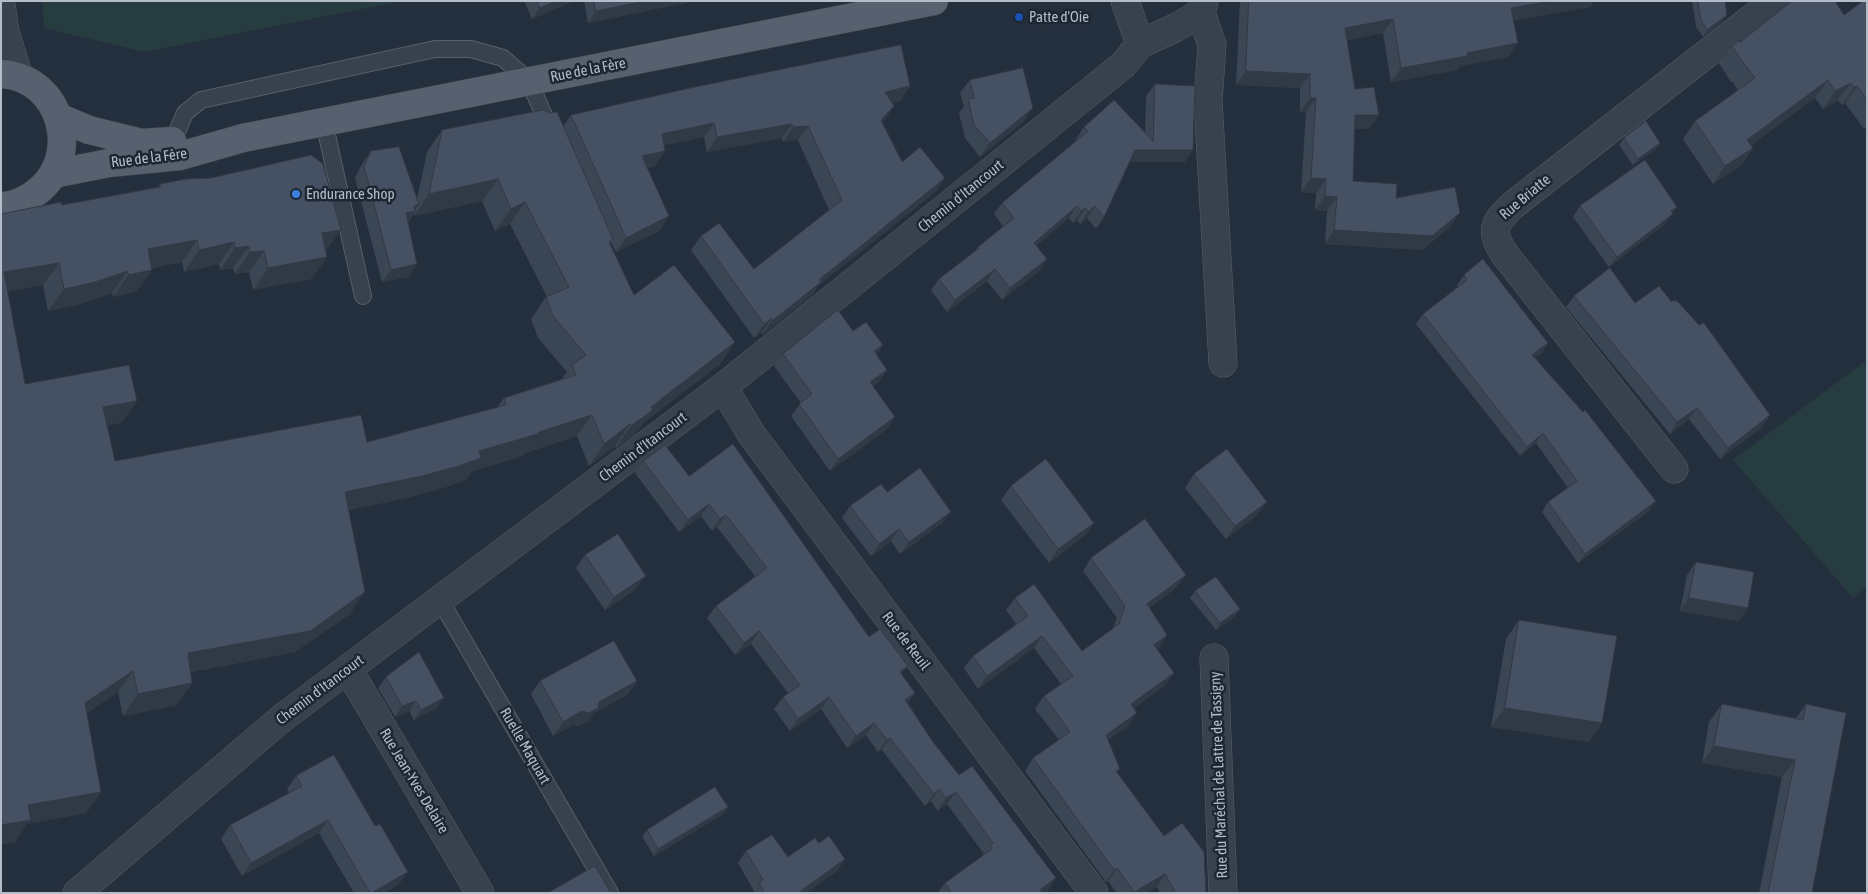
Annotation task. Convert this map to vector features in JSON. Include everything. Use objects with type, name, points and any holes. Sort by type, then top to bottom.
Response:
[{"type":"main road","name":"Rue de la Fère","points":[[53,174],[109,163],[180,156],[243,138],[934,1]]},
{"type":"main road","points":[[1,206],[24,200],[41,189],[53,174],[60,161],[63,146],[58,117],[47,97],[39,89],[10,76]]},
{"type":"main road","name":"Rue de la Fère","points":[[58,117],[89,130],[142,143],[243,138]]},
{"type":"street","points":[[1125,1],[1140,44]]},
{"type":"street","name":"Rue Briatte","points":[[1674,469],[1498,245],[1495,232],[1497,220],[1513,205],[1774,1]]},
{"type":"street","points":[[1,5],[10,76]]},
{"type":"street","points":[[1203,7],[1212,45],[1208,101],[1223,363]]},
{"type":"street","name":"Chemin d'Itancourt","points":[[77,893],[281,719],[723,387],[1123,65],[1140,44],[1174,28],[1203,7]]},
{"type":"street","name":"Rue de Reuil","points":[[723,387],[752,435],[1094,893]]},
{"type":"street","name":"Rue du Maréchal de Lattre de Tassigny","points":[[1214,658],[1223,893]]},
{"type":"street","name":"Rue Jean-Yves Delaire","points":[[348,669],[480,893]]},
{"type":"lane","points":[[173,141],[185,113],[201,100],[435,48],[471,49],[503,58],[529,81],[558,145]]},
{"type":"lane","points":[[324,122],[363,296]]},
{"type":"lane","name":"Ruelle Maquart","points":[[440,600],[610,893]]},
{"type":"green space","points":[[42,1],[402,1],[144,52],[44,28]]},
{"type":"green space","points":[[1867,360],[1867,587],[1853,598],[1733,460]]},
{"type":"building","points":[[537,1],[555,1],[540,8]]},
{"type":"building","points":[[594,1],[645,1],[596,11]]},
{"type":"building","points":[[1249,1],[1551,1],[1511,8],[1518,43],[1467,53],[1467,56],[1401,68],[1393,19],[1345,28],[1355,89],[1374,87],[1379,115],[1355,115],[1353,181],[1397,184],[1396,198],[1455,187],[1460,213],[1432,236],[1334,230],[1337,197],[1325,196],[1326,179],[1311,178],[1316,98],[1310,98],[1310,74],[1246,71]]},
{"type":"building","points":[[1698,1],[1725,1],[1727,15],[1707,30],[1701,20]]},
{"type":"building","points":[[1792,1],[1835,1],[1844,15],[1863,1],[1867,1],[1867,99],[1857,86],[1854,87],[1851,83],[1835,91],[1828,80],[1747,140],[1753,148],[1725,166],[1695,121],[1755,78],[1732,46],[1740,40],[1740,42]]},
{"type":"building","points":[[901,45],[910,86],[885,92],[894,106],[881,120],[902,162],[920,147],[945,178],[820,279],[821,282],[772,321],[772,318],[764,324],[701,236],[719,223],[754,269],[842,200],[808,126],[793,127],[792,124],[717,137],[714,123],[662,134],[665,151],[642,156],[669,216],[626,238],[571,115],[690,88]]},
{"type":"building","points":[[1023,68],[1033,108],[990,143],[974,125],[968,99],[974,98],[970,80]]},
{"type":"building","points":[[1155,84],[1195,86],[1193,150],[1135,150],[1104,217],[1095,206],[1088,212],[1086,208],[1081,211],[1077,206],[1034,243],[1047,259],[1010,288],[995,269],[955,300],[939,279],[1014,218],[1002,203],[1088,131],[1084,127],[1114,100],[1153,141]]},
{"type":"building","points":[[544,110],[550,113],[557,112],[613,239],[609,242],[634,295],[674,265],[735,342],[651,407],[653,410],[631,426],[630,424],[604,444],[592,415],[539,432],[538,434],[479,451],[481,458],[459,466],[422,476],[345,492],[365,592],[310,631],[188,653],[192,683],[138,694],[133,671],[85,703],[101,792],[28,805],[31,820],[1,825],[1,214],[61,202],[62,205],[160,187],[160,184],[186,179],[211,178],[311,155],[323,164],[341,230],[322,233],[327,257],[268,268],[264,251],[250,252],[249,246],[235,248],[234,242],[199,250],[197,240],[148,249],[152,270],[128,275],[128,271],[92,283],[64,289],[59,263],[4,272],[25,384],[129,365],[137,401],[103,407],[115,461],[361,415],[367,442],[506,405],[504,398],[576,375],[572,365],[586,355],[553,316],[546,297],[569,287],[525,202],[511,209],[498,179],[429,194],[442,130]]},
{"type":"building","points":[[1646,121],[1660,143],[1638,159],[1624,138]]},
{"type":"building","points":[[399,147],[419,204],[414,206],[415,211],[406,213],[417,264],[391,270],[364,166],[371,151]]},
{"type":"building","points":[[1645,160],[1677,207],[1671,211],[1673,214],[1617,257],[1580,206]]},
{"type":"building","points":[[1483,259],[1548,343],[1532,355],[1583,412],[1585,410],[1656,501],[1585,554],[1548,502],[1577,481],[1543,433],[1527,447],[1423,314],[1467,280],[1464,275]]},
{"type":"building","points":[[1610,268],[1635,303],[1659,286],[1671,301],[1677,301],[1699,325],[1704,323],[1770,415],[1728,448],[1697,408],[1677,422],[1574,296]]},
{"type":"building","points":[[838,310],[853,331],[866,322],[883,345],[874,351],[887,370],[870,382],[895,417],[838,459],[799,404],[812,394],[783,354]]},
{"type":"building","points":[[733,444],[869,637],[880,629],[908,666],[900,672],[915,693],[905,700],[933,742],[959,775],[972,766],[1056,878],[1040,890],[1042,893],[952,893],[945,883],[992,849],[990,846],[993,843],[956,792],[946,798],[939,789],[934,794],[890,738],[887,740],[874,723],[856,736],[829,697],[798,719],[783,697],[800,685],[759,631],[744,643],[716,606],[767,568],[726,515],[720,519],[709,504],[688,520],[643,461],[665,445],[689,476]]},
{"type":"building","points":[[1227,449],[1267,502],[1235,526],[1194,474]]},
{"type":"building","points":[[1046,459],[1094,523],[1058,549],[1011,486]]},
{"type":"building","points":[[920,468],[951,512],[909,542],[899,529],[879,544],[850,506],[881,484],[887,492]]},
{"type":"building","points":[[1145,519],[1186,575],[1147,604],[1167,635],[1154,645],[1174,673],[1131,704],[1137,713],[1106,735],[1120,769],[1116,771],[1164,836],[1182,823],[1204,852],[1206,893],[1176,893],[1165,874],[1134,892],[1117,868],[1114,870],[1033,758],[1070,732],[1044,696],[1073,676],[1042,636],[987,676],[973,656],[1028,616],[1015,598],[1034,584],[1082,651],[1119,624],[1125,606],[1091,558]]},
{"type":"building","points":[[618,534],[646,576],[614,597],[585,555]]},
{"type":"building","points":[[1696,562],[1754,572],[1748,608],[1689,598]]},
{"type":"building","points":[[1216,577],[1240,609],[1220,623],[1195,591]]},
{"type":"building","points":[[1519,620],[1617,636],[1602,723],[1505,708]]},
{"type":"building","points":[[614,641],[637,681],[599,702],[598,708],[588,713],[582,711],[563,722],[540,681]]},
{"type":"building","points":[[419,652],[444,698],[421,710],[416,701],[402,706],[386,677]]},
{"type":"building","points":[[1722,704],[1803,720],[1806,704],[1846,713],[1812,893],[1768,893],[1795,760],[1714,746]]},
{"type":"building","points":[[334,755],[375,826],[380,824],[408,872],[371,893],[328,820],[251,863],[230,825],[302,786],[296,776]]},
{"type":"building","points":[[715,787],[728,807],[658,849],[647,830]]},
{"type":"building","points":[[772,835],[788,857],[815,838],[819,843],[829,836],[845,859],[798,893],[764,893],[759,883],[763,880],[746,851]]},
{"type":"building","points":[[595,866],[611,893],[548,893]]},
{"type":"place","name":"Patte d'Oie","points":[[1019,17]]},
{"type":"place","name":"Endurance Shop","points":[[296,194]]}]
